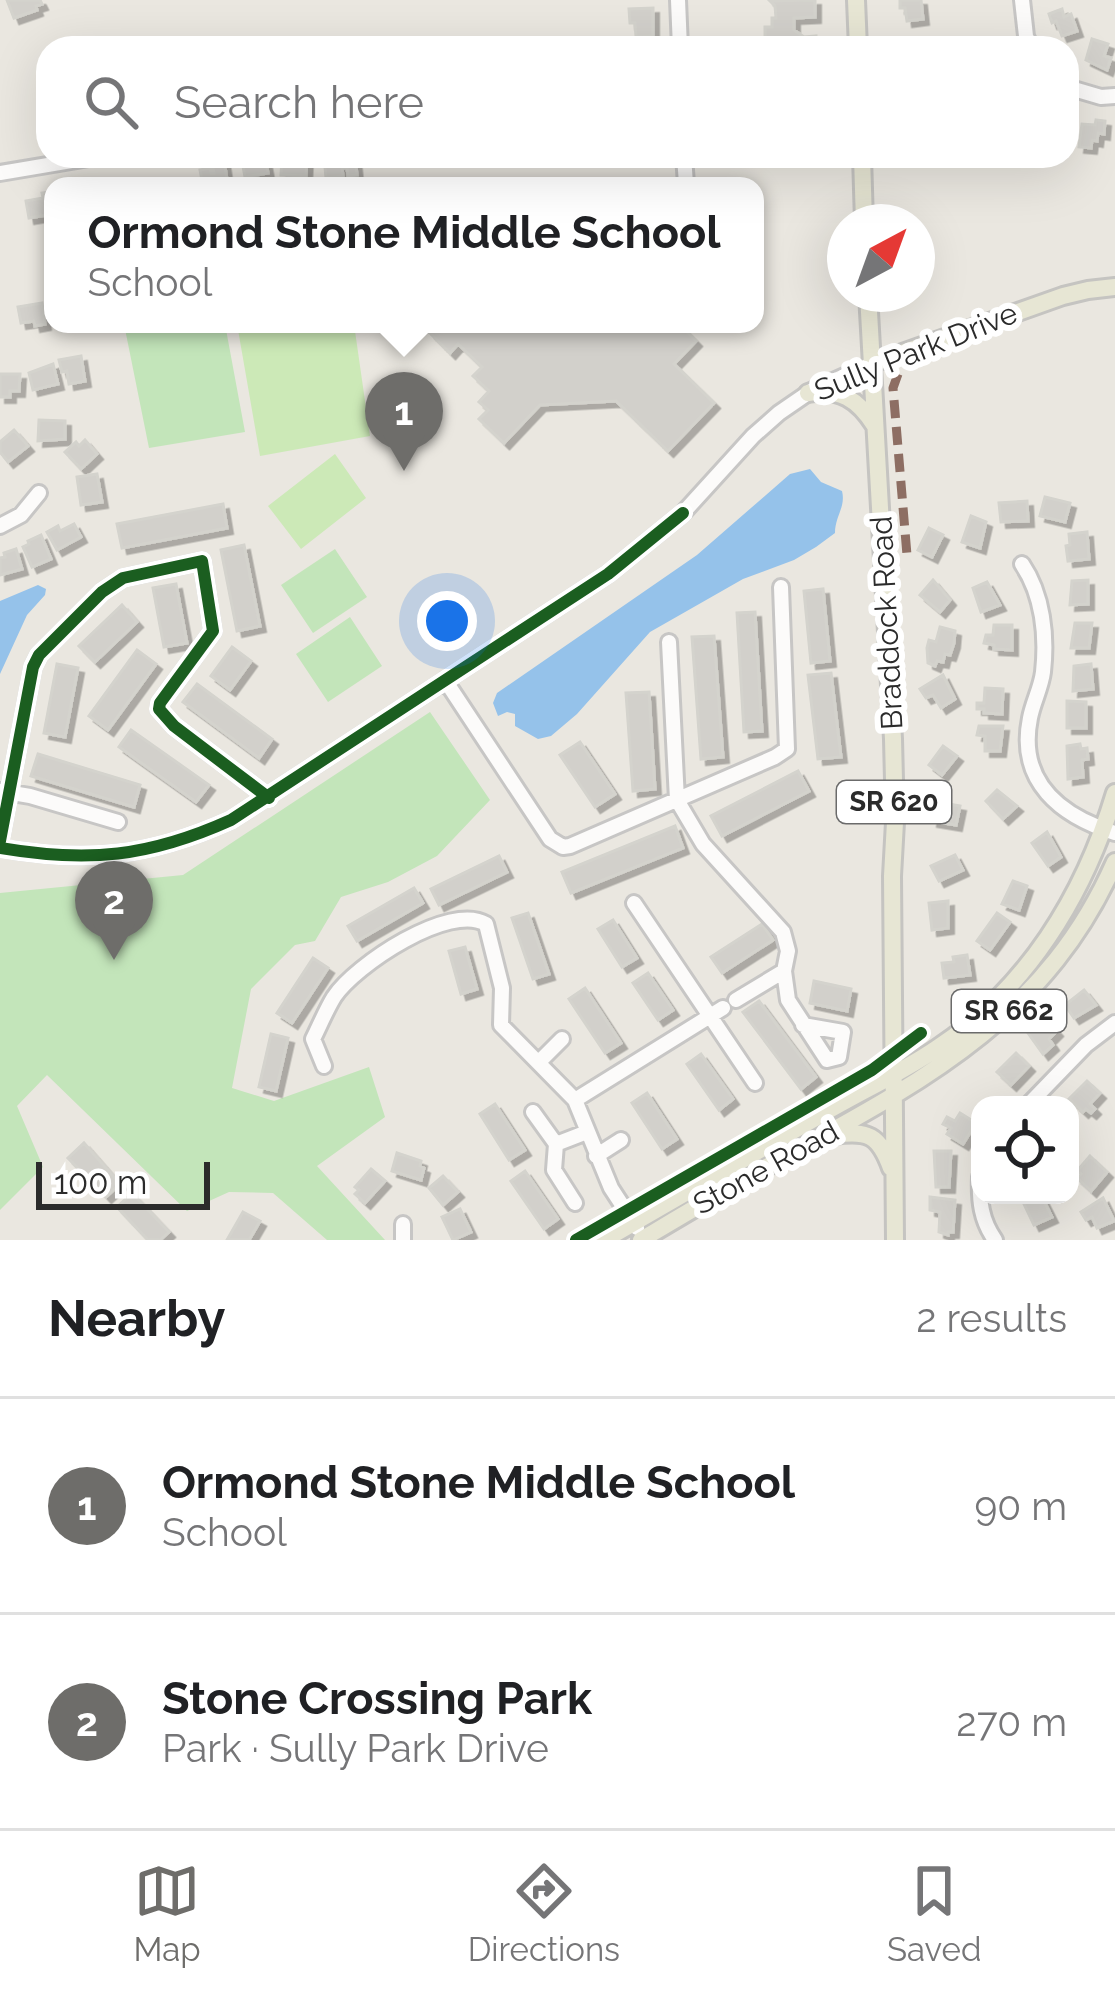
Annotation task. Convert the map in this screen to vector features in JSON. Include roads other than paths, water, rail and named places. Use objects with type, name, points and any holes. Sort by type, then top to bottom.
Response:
[{"type":"main road","points":[[856,0],[858,36]]},
{"type":"main road","points":[[862,168],[863,204]]},
{"type":"main road","name":"Sully Park Drive","points":[[874,363],[1063,296],[1115,287]]},
{"type":"main road","name":"Braddock Road","points":[[870,312],[893,739],[895,1240]]},
{"type":"main road","points":[[808,393],[846,395],[876,427]]},
{"type":"main road","name":"SR 662","points":[[893,1073],[936,1050],[986,1010],[1026,969],[1054,931],[1109,831],[1115,793]]},
{"type":"main road","name":"SR 662","points":[[893,1097],[968,1047],[1029,991],[1088,918],[1115,862]]},
{"type":"main road","name":"Stone Road","points":[[639,1234],[893,1073]]},
{"type":"main road","name":"Stone Road","points":[[604,1240],[639,1234],[893,1097]]},
{"type":"main road","points":[[821,1137],[851,1132],[873,1137],[895,1180]]},
{"type":"street","points":[[678,0],[680,36]]},
{"type":"street","points":[[1022,0],[1026,36]]},
{"type":"street","points":[[1079,91],[1115,96]]},
{"type":"street","points":[[0,172],[36,166]]},
{"type":"street","name":"Sully Park Drive","points":[[0,845],[44,856],[124,854],[202,833],[269,798],[608,574],[700,495],[779,413],[808,393],[874,363]]},
{"type":"street","points":[[0,526],[21,515],[39,493]]},
{"type":"street","points":[[0,845],[5,791],[39,656],[102,592],[123,578],[202,561],[213,631],[159,710],[269,798]]},
{"type":"street","points":[[1022,564],[1040,601],[1043,645],[1042,674],[1028,736],[1031,762],[1052,800],[1069,814],[1109,831]]},
{"type":"street","points":[[445,680],[550,839],[570,846],[776,758],[787,749],[781,587]]},
{"type":"street","points":[[669,642],[676,800],[703,844],[783,932],[788,1000],[803,1025]]},
{"type":"street","points":[[5,791],[118,822]]},
{"type":"street","points":[[634,903],[723,1008],[755,1083]]},
{"type":"street","points":[[323,1066],[313,1039],[335,996],[362,967],[394,945],[462,918],[477,918],[486,923],[502,988],[501,1025],[575,1100],[610,1188],[639,1234]]},
{"type":"street","points":[[575,1100],[784,971]]},
{"type":"street","points":[[1037,1096],[1086,1045],[1115,1023]]},
{"type":"street","points":[[539,1063],[562,1039]]},
{"type":"street","points":[[533,1112],[556,1144],[554,1170],[575,1203]]},
{"type":"street","points":[[556,1144],[587,1132]]},
{"type":"street","points":[[596,1156],[621,1140]]},
{"type":"street","points":[[982,1204],[985,1224],[995,1240]]},
{"type":"water","points":[[810,469],[821,482],[842,491],[835,533],[794,560],[743,579],[650,632],[577,714],[551,736],[538,739],[515,726],[515,714],[498,716],[493,703],[497,693],[697,555],[790,474]]},
{"type":"water","points":[[38,585],[46,589],[45,595],[27,615],[0,674],[0,601]]},
{"type":"place","name":"Ormond Stone Middle School","points":[[404,471]]},
{"type":"place","name":"Stone Crossing Park","points":[[114,960]]}]
